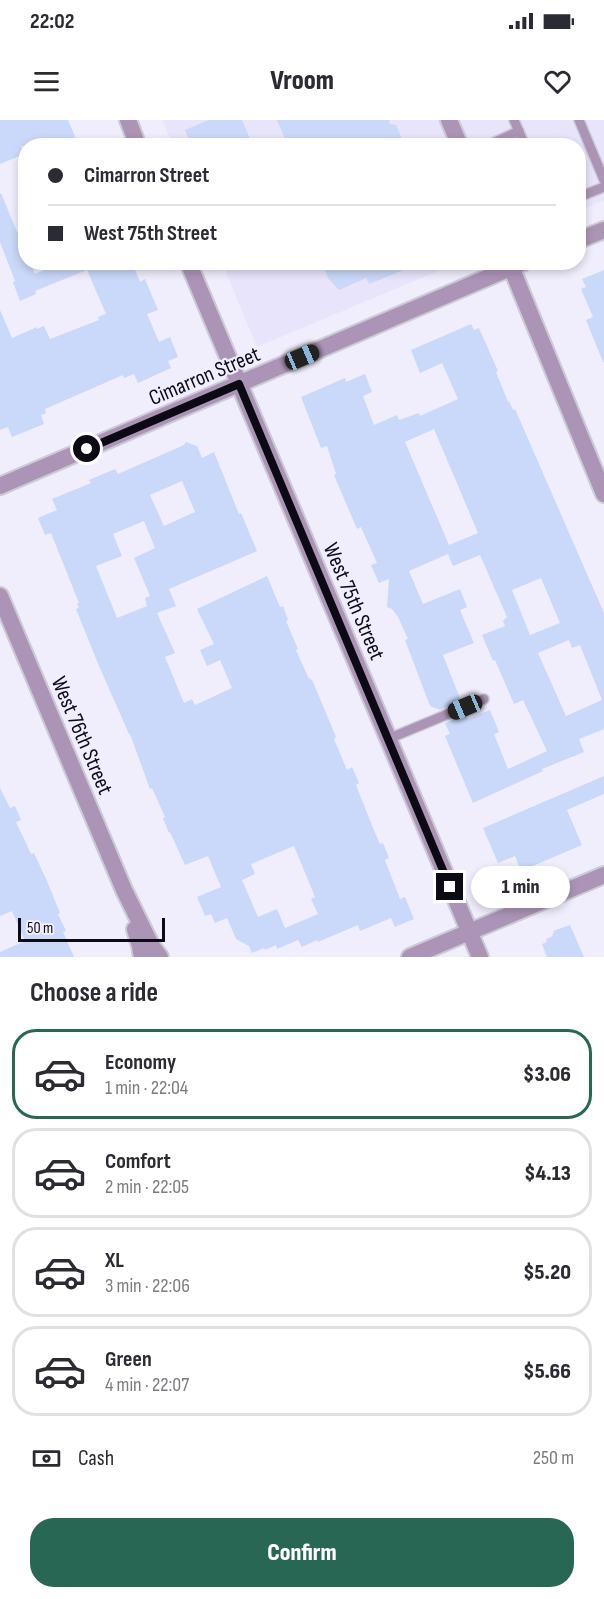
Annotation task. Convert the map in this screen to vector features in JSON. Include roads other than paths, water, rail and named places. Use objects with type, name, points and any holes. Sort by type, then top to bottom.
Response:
[{"type":"street","points":[[128,120],[135,138]]},
{"type":"street","points":[[449,120],[457,138]]},
{"type":"street","points":[[586,237],[604,230]]},
{"type":"street","name":"West 75th Street","points":[[191,270],[480,957]]},
{"type":"street","name":"Cimarron Street","points":[[0,486],[501,270]]},
{"type":"street","points":[[517,270],[604,494]]},
{"type":"street","name":"West 76th Street","points":[[0,596],[124,890],[151,945],[160,957]]},
{"type":"street","points":[[410,957],[604,875]]},
{"type":"street","name":"West 76th Street","points":[[124,890],[142,957]]},
{"type":"lane","points":[[514,120],[522,138]]},
{"type":"lane","points":[[579,120],[604,180]]},
{"type":"lane","points":[[504,138],[519,131]]},
{"type":"lane","points":[[586,194],[604,186]]},
{"type":"lane","points":[[388,739],[484,699]]}]
